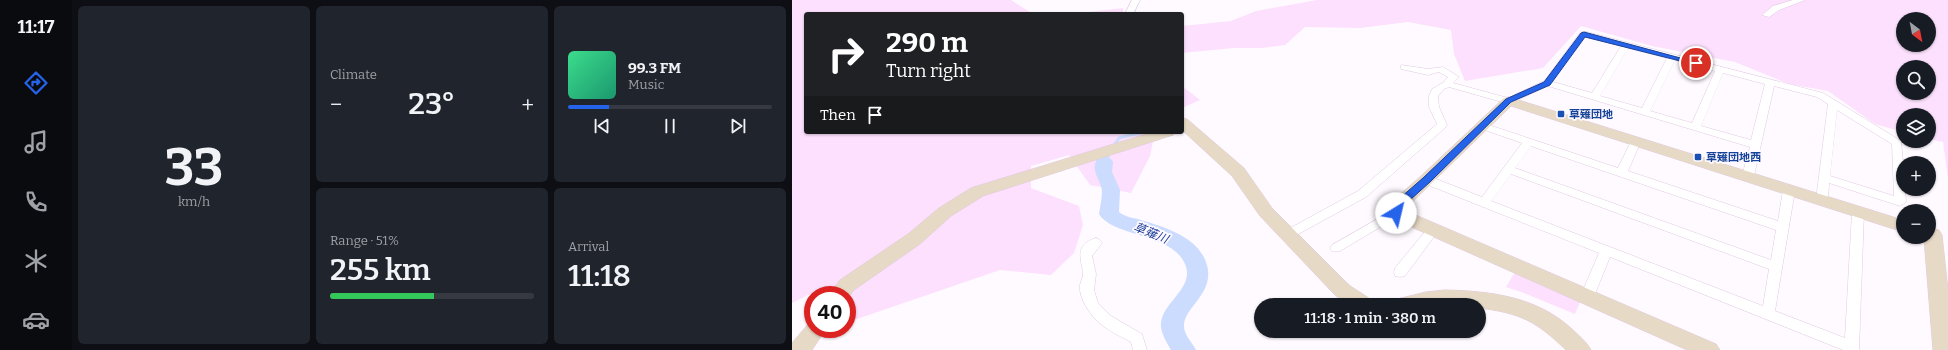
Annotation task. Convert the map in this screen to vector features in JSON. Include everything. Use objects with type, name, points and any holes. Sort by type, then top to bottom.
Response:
[{"type":"street","points":[[1130,12],[1136,0]]},
{"type":"street","points":[[1766,15],[1776,8],[1801,0]]},
{"type":"street","points":[[1709,350],[1432,231],[1399,216],[1396,213],[1395,208],[1427,180],[1509,101],[1547,83],[1584,34],[1820,95],[1897,143],[1900,202],[1825,178]]},
{"type":"street","points":[[1594,97],[1626,45]]},
{"type":"street","points":[[1645,112],[1672,57]]},
{"type":"street","points":[[1404,67],[1428,72],[1440,69],[1454,77],[1449,80],[1448,84]]},
{"type":"street","points":[[1695,128],[1720,69]]},
{"type":"street","points":[[1748,176],[1754,145],[1770,82]]},
{"type":"street","points":[[1547,83],[1754,145]]},
{"type":"street","points":[[1287,235],[1362,194],[1442,125],[1432,102],[1432,95],[1439,87],[1448,84],[1509,101],[1896,224]]},
{"type":"street","points":[[1822,200],[1833,104]]},
{"type":"street","points":[[1483,126],[1782,227]]},
{"type":"street","points":[[1184,127],[1238,172],[1266,212],[1287,235],[1351,298]]},
{"type":"street","points":[[846,286],[914,239],[945,212],[977,192],[1162,134]]},
{"type":"street","points":[[1484,202],[1529,141]]},
{"type":"street","points":[[1622,172],[1636,142]]},
{"type":"street","points":[[1508,169],[1777,267]]},
{"type":"street","points":[[1427,180],[1852,348],[1858,212]]},
{"type":"street","points":[[1768,314],[1777,267],[1782,227],[1790,190]]},
{"type":"street","points":[[1336,248],[1396,213]]},
{"type":"street","points":[[1400,272],[1432,231]]},
{"type":"street","points":[[1096,243],[1089,248],[1085,254],[1085,262],[1089,274],[1087,290],[1094,310],[1109,323],[1137,338],[1140,350]]},
{"type":"street","points":[[1934,244],[1944,350]]},
{"type":"street","points":[[1587,297],[1606,251]]},
{"type":"street","points":[[1486,301],[1521,308],[1539,315],[1550,322],[1580,350]]},
{"type":"street","points":[[799,350],[809,338]]},
{"type":"shaded area","points":[[792,0],[1011,0],[1030,12],[804,12],[804,134],[1155,134],[1150,156],[1131,193],[1090,185],[1069,155],[1031,166],[1031,188],[1079,206],[1083,225],[1074,253],[1051,275],[1000,270],[856,319],[856,286],[804,286],[804,297],[792,303]]},
{"type":"shaded area","points":[[1317,0],[1948,0],[1948,178],[1943,142],[1936,140],[1936,108],[1896,108],[1896,130],[1875,124],[1828,91],[1789,84],[1735,62],[1652,46],[1581,26],[1543,68],[1465,81],[1454,54],[1451,30],[1408,22],[1360,28],[1305,27],[1285,45],[1262,48],[1234,48],[1184,53],[1184,26],[1231,21],[1256,11]]},
{"type":"shaded area","points":[[1123,8],[1123,12],[1088,12]]},
{"type":"shaded area","points":[[1184,88],[1200,100],[1184,107]]},
{"type":"shaded area","points":[[1515,272],[1580,302],[1575,314],[1506,287]]},
{"type":"waterway","name":"草薙川","points":[[1134,12],[1139,0]]},
{"type":"waterway","name":"草薙川","points":[[1114,146],[1119,138],[1135,134]]},
{"type":"waterway","name":"草薙川","points":[[1104,162],[1110,153]]},
{"type":"waterway","name":"草薙川","points":[[1104,162],[1103,172],[1111,190],[1109,214],[1115,219],[1166,237],[1188,252],[1195,262],[1198,273],[1194,288],[1177,312],[1173,322],[1174,333],[1184,350]]},
{"type":"place","name":"草薙団地","points":[[1561,114]]},
{"type":"place","name":"草薙団地西","points":[[1698,157]]},
{"type":"route","points":[[1396,213],[1395,208],[1427,180],[1509,101],[1547,83],[1584,34],[1696,63]]}]
